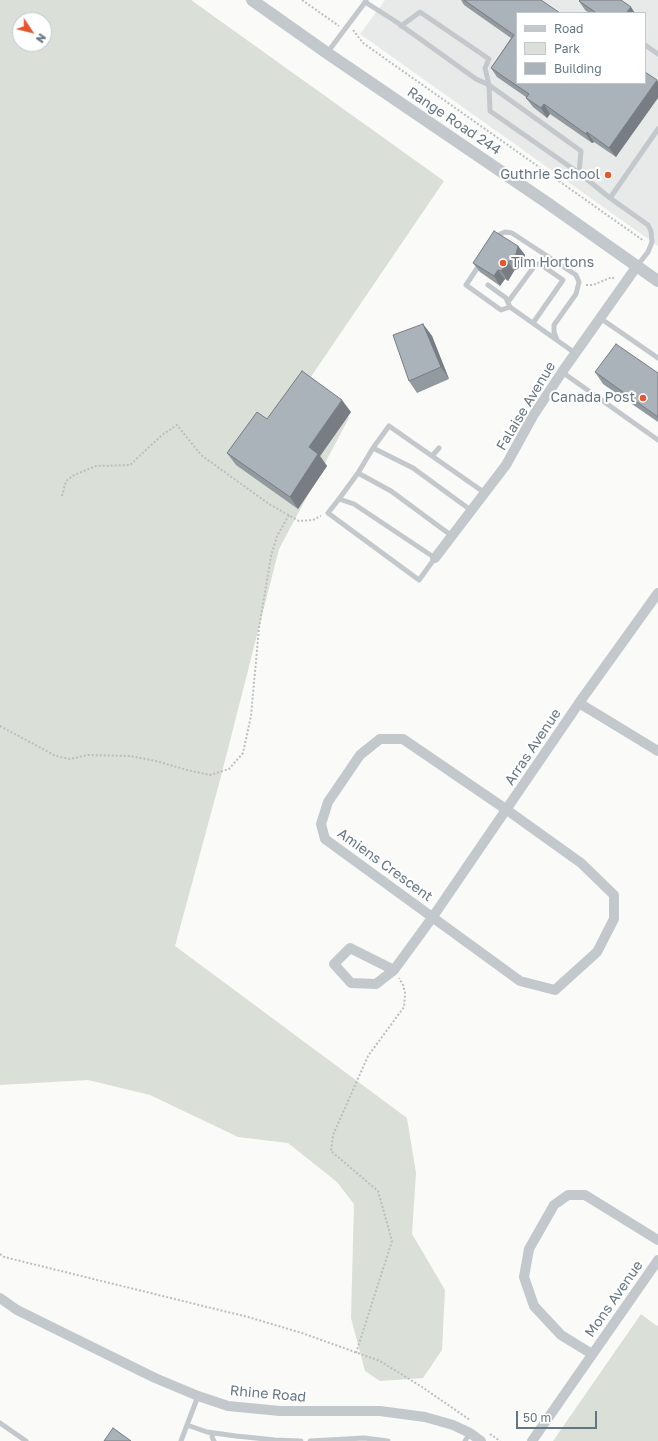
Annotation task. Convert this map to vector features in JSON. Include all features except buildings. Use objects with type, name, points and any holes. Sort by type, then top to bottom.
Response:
[{"type":"street","name":"Range Road 244","points":[[252,0],[327,53],[546,202],[658,281]]},
{"type":"street","name":"Falaise Avenue","points":[[436,558],[506,465],[533,416],[575,353],[637,266]]},
{"type":"street","name":"Arras Avenue","points":[[394,970],[350,948],[334,964],[351,983],[376,984],[394,970],[507,810],[579,703],[658,593]]},
{"type":"street","points":[[579,703],[658,751]]},
{"type":"street","name":"Amiens Crescent","points":[[380,739],[403,739],[581,863],[614,895],[614,919],[597,952],[555,990],[520,981],[432,918],[325,839],[321,824],[328,802],[360,755],[380,739]]},
{"type":"street","points":[[592,1354],[561,1336],[534,1306],[524,1277],[529,1249],[554,1205],[568,1195],[585,1195],[658,1240]]},
{"type":"street","name":"Mons Avenue","points":[[532,1441],[658,1260]]},
{"type":"street","name":"Rhine Road","points":[[0,1298],[16,1310],[154,1378],[198,1396],[228,1406],[280,1412],[380,1411],[426,1417],[453,1425],[467,1437],[481,1441]]},
{"type":"lane","points":[[327,53],[366,1],[476,79],[489,85],[581,151],[579,173]]},
{"type":"lane","points":[[402,26],[420,12],[489,59],[485,68],[489,85],[490,111],[579,173],[610,198],[648,225],[652,236],[651,246],[637,266]]},
{"type":"lane","points":[[646,46],[658,54]]},
{"type":"lane","points":[[610,198],[658,128]]},
{"type":"lane","points":[[494,242],[500,234],[505,232],[512,233],[576,276],[579,282],[576,294],[554,325],[554,332],[557,340]]},
{"type":"lane","points":[[482,260],[466,285],[501,310],[509,305],[536,264],[540,264],[563,280],[533,323]]},
{"type":"lane","points":[[488,286],[506,298],[509,305],[575,353]]},
{"type":"lane","points":[[600,318],[658,358]]},
{"type":"lane","points":[[562,372],[658,440]]},
{"type":"lane","points":[[339,499],[354,504],[436,558],[420,580],[328,513],[358,473],[373,448],[389,426],[485,493]]},
{"type":"lane","points":[[373,448],[413,468],[472,511]]},
{"type":"lane","points":[[432,456],[439,448]]},
{"type":"lane","points":[[358,473],[391,491],[452,536]]},
{"type":"lane","points":[[181,1441],[198,1396]]},
{"type":"lane","points":[[0,1423],[26,1441]]},
{"type":"lane","points":[[187,1425],[213,1433],[275,1440],[301,1441]]},
{"type":"lane","points":[[213,1433],[212,1437],[214,1441]]},
{"type":"lane","points":[[310,1441],[364,1438],[388,1441]]},
{"type":"path","points":[[302,0],[337,25],[354,31],[363,43],[651,246]]},
{"type":"path","points":[[579,285],[593,286],[612,278],[623,285]]},
{"type":"path","points":[[62,496],[66,481],[74,475],[96,466],[130,465],[162,435],[177,425],[201,455],[269,504],[299,521],[313,520],[328,513]]},
{"type":"path","points":[[0,726],[56,756],[70,759],[88,755],[130,756],[210,775],[229,769],[243,753],[251,716],[259,628],[271,556],[277,536],[289,515]]},
{"type":"path","points":[[356,1353],[392,1241],[378,1191],[331,1151],[333,1135],[368,1056],[404,1007],[405,993],[403,985],[394,970]]},
{"type":"path","points":[[0,1254],[4,1257],[248,1317],[380,1361],[422,1387],[474,1423]]},
{"type":"path","points":[[486,1432],[500,1441]]},
{"type":"shaded area","name":"Guthrie School","points":[[385,0],[658,0],[658,246],[360,34]]},
{"type":"green space","points":[[0,0],[191,0],[444,181],[304,387],[349,418],[279,549],[220,780],[175,946],[407,1118],[416,1173],[412,1234],[445,1290],[442,1350],[423,1378],[380,1381],[365,1371],[351,1318],[354,1204],[337,1182],[288,1143],[238,1137],[150,1095],[88,1080],[0,1085]]},
{"type":"green space","points":[[641,1314],[657,1326],[658,1325],[658,1441],[553,1441]]},
{"type":"place","name":"Guthrie School","points":[[608,175]]},
{"type":"place","name":"Tim Hortons","points":[[503,263]]},
{"type":"place","name":"Canada Post","points":[[643,398]]}]
